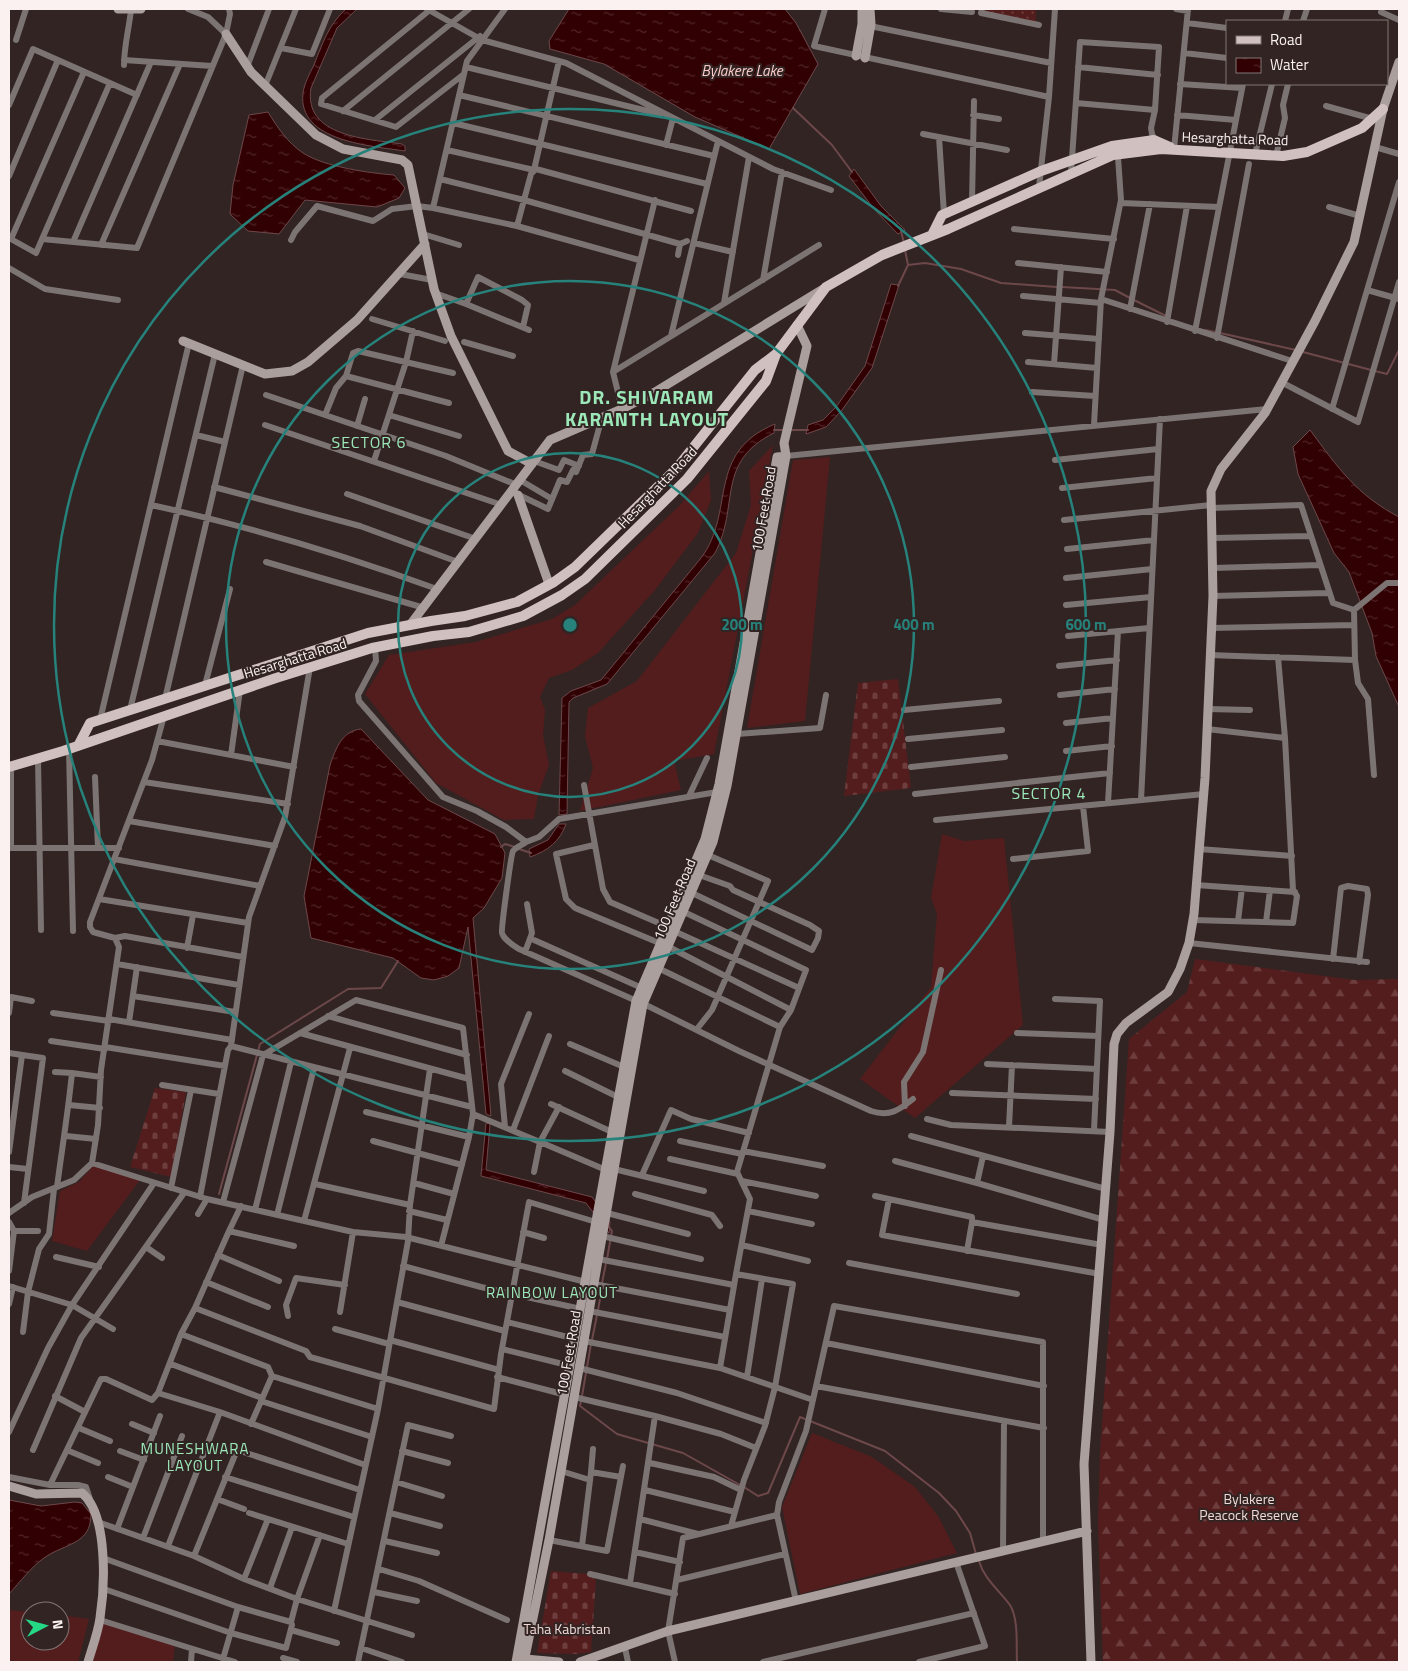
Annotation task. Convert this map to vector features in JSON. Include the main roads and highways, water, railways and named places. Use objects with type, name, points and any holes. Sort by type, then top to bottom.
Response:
[{"type":"main road","points":[[118,9],[141,9]]},
{"type":"main road","points":[[862,9],[860,57],[870,26],[870,9]]},
{"type":"main road","points":[[226,34],[247,67],[310,130],[323,140],[349,150],[404,161],[410,170],[435,293],[450,336],[508,451],[533,463]]},
{"type":"main road","name":"Hesarghatta Road","points":[[410,625],[422,607],[517,488],[550,440],[622,410],[882,255],[1112,156],[1174,149],[1283,156],[1313,149],[1362,128],[1383,109],[1399,62]]},
{"type":"main road","points":[[1090,1662],[1084,1464],[1104,1220],[1114,1044],[1117,1034],[1126,1023],[1168,992],[1180,969],[1189,943],[1193,920],[1204,794],[1213,596],[1211,491],[1221,469],[1240,447],[1267,409],[1354,242],[1383,109]]},
{"type":"main road","name":"Hesarghatta Road","points":[[932,235],[944,214],[1041,171],[1112,146],[1154,140],[1174,149]]},
{"type":"main road","points":[[186,342],[243,365],[272,374],[286,373],[303,366],[357,320],[425,244]]},
{"type":"main road","points":[[776,354],[826,287]]},
{"type":"main road","points":[[786,456],[784,443],[807,346],[798,325]]},
{"type":"main road","name":"Hesarghatta Road","points":[[73,747],[90,723],[164,698],[368,633],[474,614],[517,602],[575,567],[645,500],[676,469],[756,370],[776,354]]},
{"type":"main road","name":"Hesarghatta Road","points":[[10,767],[310,667],[375,648],[433,636],[468,632],[522,616],[562,595],[585,579],[687,479],[766,381],[776,354]]},
{"type":"main road","name":"100 Feet Road","points":[[590,1283],[598,1259],[596,1222],[605,1195],[642,988],[672,929],[705,840],[717,792],[777,457],[786,456],[727,786],[708,855],[684,912],[672,929]]},
{"type":"main road","points":[[517,488],[549,584]]},
{"type":"main road","name":"100 Feet Road","points":[[610,1169],[612,1132],[624,1067],[640,1003],[660,970],[665,945]]},
{"type":"main road","name":"100 Feet Road","points":[[522,1661],[598,1236],[607,1213],[605,1195]]},
{"type":"main road","name":"100 Feet Road","points":[[522,1661],[549,1540],[561,1471],[570,1396]]},
{"type":"main road","points":[[9,1486],[36,1494],[82,1493],[90,1499],[98,1522],[103,1558],[104,1589],[100,1620],[88,1662]]},
{"type":"main road","points":[[580,1662],[625,1648],[668,1631],[1087,1531]]},
{"type":"main road","points":[[522,1661],[559,1662]]},
{"type":"water","points":[[346,9],[357,9],[337,28],[311,88],[311,104],[317,117],[327,126],[356,137],[402,144],[405,146],[405,151],[357,143],[324,132],[312,122],[304,109],[303,93],[307,79],[327,35],[335,21]]},
{"type":"water","name":"Bylakere Lake","points":[[569,9],[785,9],[796,23],[818,64],[769,149],[695,117],[604,64],[550,49],[549,41]]},
{"type":"water","points":[[268,112],[288,140],[312,158],[347,168],[394,175],[405,188],[399,198],[377,207],[305,200],[279,234],[248,231],[230,214],[233,185],[249,115]]},
{"type":"water","points":[[854,169],[881,206],[905,230],[898,234],[874,209],[849,176]]},
{"type":"water","points":[[891,284],[899,285],[872,368],[842,410],[826,427],[806,434],[808,425],[823,420],[836,407],[865,366]]},
{"type":"water","points":[[775,424],[774,433],[756,445],[743,457],[736,471],[722,536],[715,553],[607,684],[573,698],[569,702],[567,814],[559,815],[562,698],[571,691],[601,680],[701,558],[711,540],[717,522],[730,467],[739,451],[753,436]]},
{"type":"water","points":[[1310,430],[1339,468],[1360,490],[1384,509],[1399,517],[1399,707],[1376,656],[1372,633],[1349,572],[1334,553],[1298,474],[1293,447]]},
{"type":"water","points":[[361,729],[428,800],[495,834],[505,853],[502,878],[484,908],[473,918],[491,1116],[486,1114],[468,927],[459,968],[448,976],[434,980],[421,978],[393,958],[311,938],[304,896],[330,765],[337,747],[344,737],[354,730]]},
{"type":"water","points":[[559,824],[566,824],[557,840],[542,852],[530,857],[529,849],[548,840]]},
{"type":"water","points":[[486,1123],[490,1124],[486,1170],[592,1197],[610,1222],[609,1233],[586,1203],[481,1176]]},
{"type":"water","points":[[9,1500],[41,1506],[75,1502],[82,1503],[91,1514],[87,1532],[82,1538],[52,1553],[39,1562],[9,1594]]},
{"type":"waterway","points":[[793,108],[832,145],[852,172]]},
{"type":"waterway","points":[[901,231],[904,243]]},
{"type":"waterway","points":[[898,286],[908,265],[905,250]]},
{"type":"waterway","points":[[908,265],[925,263],[961,269],[1001,283],[1057,287]]},
{"type":"waterway","points":[[1062,287],[1115,290],[1130,298]]},
{"type":"waterway","points":[[1134,300],[1166,316]]},
{"type":"waterway","points":[[1205,330],[1215,332]]},
{"type":"waterway","points":[[1220,333],[1296,350]]},
{"type":"waterway","points":[[1375,371],[1387,374],[1399,350]]},
{"type":"waterway","points":[[1303,352],[1371,370]]},
{"type":"waterway","points":[[774,430],[784,430]]},
{"type":"waterway","points":[[791,430],[808,430]]},
{"type":"waterway","points":[[501,847],[505,844],[515,847]]},
{"type":"waterway","points":[[519,849],[531,853]]},
{"type":"waterway","points":[[219,1194],[260,1044],[348,989],[381,988],[398,961]]},
{"type":"waterway","points":[[607,1259],[612,1231],[609,1227]]},
{"type":"waterway","points":[[602,1283],[606,1263]]},
{"type":"waterway","points":[[598,1310],[602,1288]]},
{"type":"waterway","points":[[592,1340],[597,1315]]},
{"type":"waterway","points":[[582,1396],[591,1344]]},
{"type":"waterway","points":[[581,1401],[580,1406],[617,1434],[683,1453],[740,1485]]},
{"type":"waterway","points":[[744,1487],[758,1496],[768,1493],[800,1417],[885,1451],[939,1493],[956,1511],[970,1533],[976,1554]]},
{"type":"waterway","points":[[979,1561],[988,1579],[1013,1611],[1016,1625],[1017,1662]]},
{"type":"district","name":"DR. SHIVARAM KARANTH LAYOUT","points":[[647,407]]},
{"type":"district","name":"SECTOR 6","points":[[369,442]]},
{"type":"district","name":"SECTOR 4","points":[[1049,793]]},
{"type":"district","name":"RAINBOW LAYOUT","points":[[552,1292]]},
{"type":"district","name":"MUNESHWARA LAYOUT","points":[[195,1456]]},
{"type":"park label","name":"Bylakere Peacock Reserve","points":[[1249,1506]]},
{"type":"park label","name":"Taha Kabristan","points":[[567,1628]]}]
